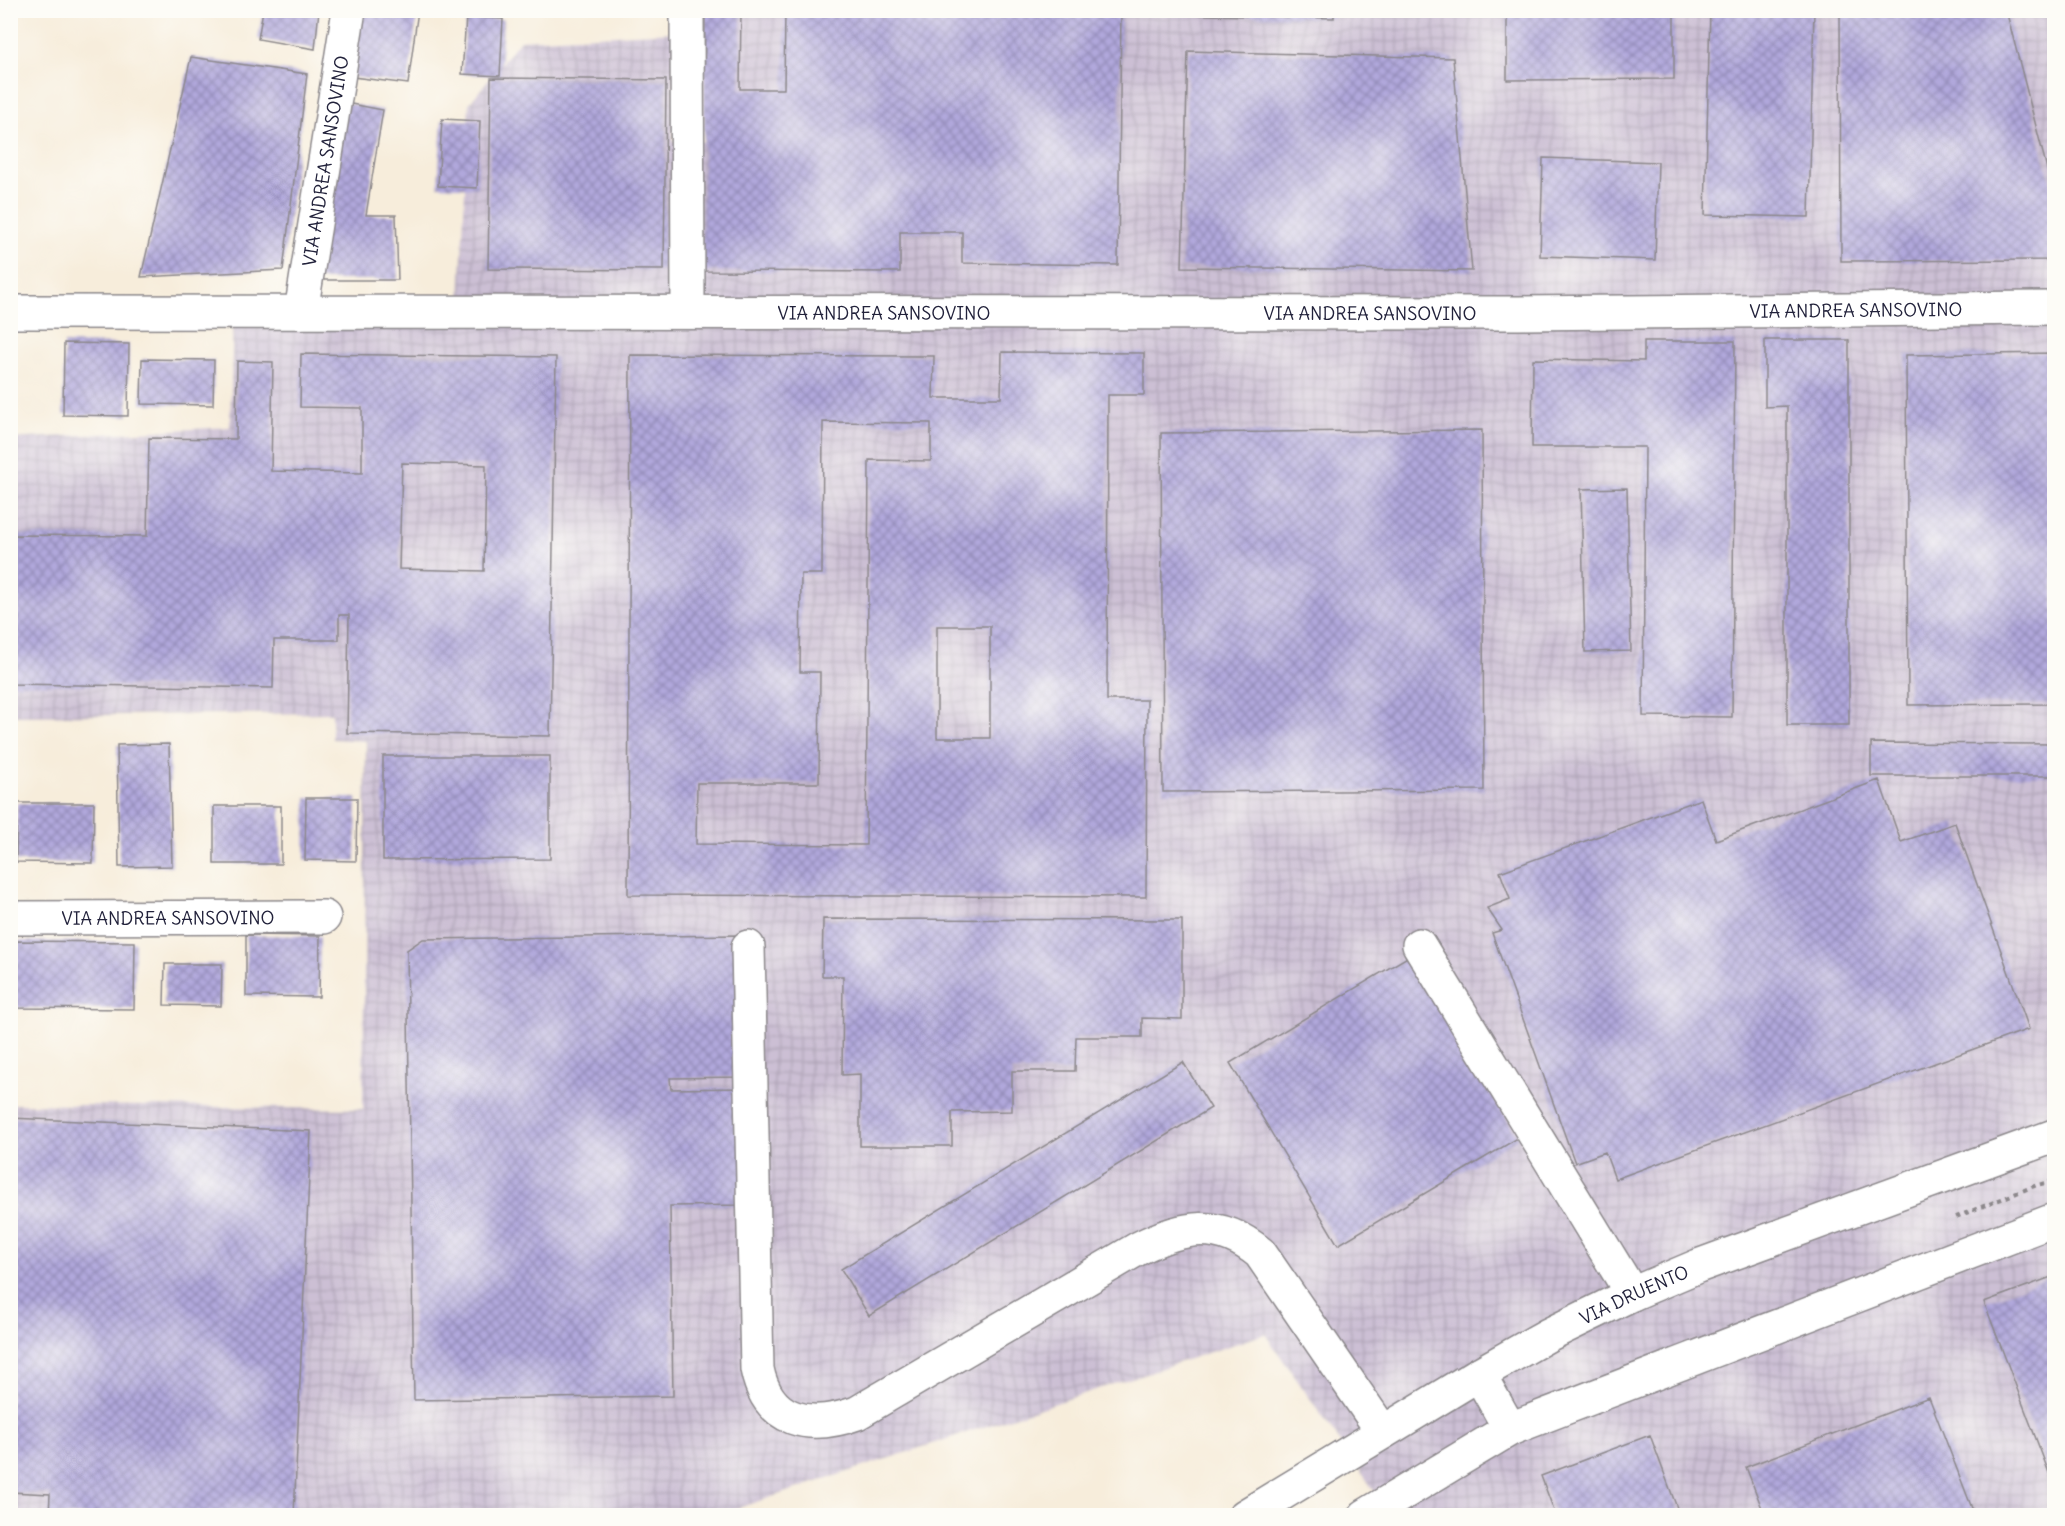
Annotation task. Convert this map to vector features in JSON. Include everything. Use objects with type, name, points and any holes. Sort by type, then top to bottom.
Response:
[{"type":"street","name":"VIA ANDREA SANSOVINO","points":[[301,312],[349,10]]},
{"type":"street","points":[[687,10],[688,311]]},
{"type":"street","name":"VIA ANDREA SANSOVINO","points":[[10,312],[1519,313],[2055,308]]},
{"type":"street","name":"VIA ANDREA SANSOVINO","points":[[10,918],[324,917]]},
{"type":"street","points":[[1419,945],[1632,1294]]},
{"type":"street","points":[[748,947],[757,1369],[766,1397],[780,1411],[810,1422],[834,1421],[857,1413],[1147,1244],[1176,1233],[1195,1229],[1213,1229],[1231,1234],[1260,1253],[1383,1432]]},
{"type":"street","name":"VIA DRUENTO","points":[[1245,1515],[1479,1374],[1548,1335],[1632,1294],[1698,1266],[2055,1136]]},
{"type":"street","points":[[1365,1515],[1510,1429],[2055,1220]]},
{"type":"street","points":[[1479,1374],[1510,1429]]},
{"type":"shaded area","points":[[727,11],[2054,11],[2054,1515],[1391,1515],[1265,1334],[717,1515],[11,1516],[11,1104],[363,1109],[366,741],[332,739],[332,713],[11,716],[11,439],[230,427],[233,317],[459,322],[469,104],[520,40],[674,32],[673,142],[723,141]]},
{"type":"building","points":[[263,10],[319,10],[315,49],[258,39]]},
{"type":"building","points":[[362,10],[418,10],[408,84],[353,77]]},
{"type":"building","points":[[705,10],[741,10],[740,89],[784,89],[785,10],[1121,10],[1118,265],[962,263],[962,232],[900,232],[900,272],[702,271]]},
{"type":"building","points":[[1173,10],[1334,10],[1334,18],[1172,14]]},
{"type":"building","points":[[1507,10],[1674,10],[1674,79],[1507,80]]},
{"type":"building","points":[[1710,10],[1814,10],[1809,217],[1705,215]]},
{"type":"building","points":[[1840,10],[2006,10],[2054,196],[2054,260],[1841,261]]},
{"type":"building","points":[[466,17],[503,19],[500,76],[462,74]]},
{"type":"building","points":[[1188,51],[1453,58],[1472,271],[1182,267]]},
{"type":"building","points":[[191,57],[307,74],[283,270],[141,277]]},
{"type":"building","points":[[491,78],[666,80],[664,270],[488,269]]},
{"type":"building","points":[[346,103],[383,110],[366,215],[396,215],[398,280],[315,280]]},
{"type":"building","points":[[442,119],[480,121],[477,188],[438,186]]},
{"type":"building","points":[[1543,158],[1658,162],[1655,260],[1540,256]]},
{"type":"building","points":[[1765,340],[1849,340],[1849,725],[1787,725],[1787,406],[1765,407]]},
{"type":"building","points":[[1644,341],[1735,341],[1732,717],[1643,716],[1645,447],[1532,447],[1533,359],[1644,361]]},
{"type":"building","points":[[64,343],[129,344],[128,416],[63,415]]},
{"type":"building","points":[[1002,352],[1144,353],[1144,395],[1108,395],[1107,700],[1147,700],[1146,897],[628,895],[630,355],[934,356],[933,398],[1001,398]],"holes":[[[823,422],[931,423],[931,461],[869,460],[866,845],[696,844],[697,783],[819,783],[820,672],[800,672],[801,574],[822,574]],[[937,626],[990,626],[990,738],[937,738]]]},
{"type":"building","points":[[2054,353],[2054,704],[1908,705],[1906,355]]},
{"type":"building","points":[[301,354],[556,357],[550,736],[347,733],[349,615],[339,615],[339,640],[274,640],[273,688],[10,684],[10,535],[147,536],[149,438],[236,439],[237,361],[273,362],[271,471],[362,473],[362,408],[300,407]],"holes":[[[402,463],[486,465],[484,571],[399,569]]]},
{"type":"building","points":[[142,359],[214,360],[213,405],[141,404]]},
{"type":"building","points":[[1482,430],[1484,790],[1163,792],[1161,433]]},
{"type":"building","points":[[1627,488],[1631,651],[1585,652],[1581,489]]},
{"type":"building","points":[[1871,743],[2054,744],[2054,776],[1871,776]]},
{"type":"building","points":[[169,744],[172,866],[119,867],[117,745]]},
{"type":"building","points":[[383,756],[550,756],[550,859],[383,860]]},
{"type":"building","points":[[1879,780],[1901,842],[1955,823],[2029,1029],[1615,1179],[1605,1152],[1575,1163],[1492,933],[1502,930],[1487,908],[1510,899],[1500,872],[1701,799],[1716,840]]},
{"type":"building","points":[[306,798],[357,798],[356,861],[305,860]]},
{"type":"building","points":[[17,803],[94,803],[93,863],[16,862]]},
{"type":"building","points":[[214,806],[281,806],[281,864],[214,864]]},
{"type":"building","points":[[823,919],[1182,920],[1182,1019],[1142,1018],[1142,1037],[1076,1037],[1075,1071],[1012,1071],[1012,1111],[952,1112],[952,1146],[860,1146],[860,1074],[842,1075],[843,976],[822,976]]},
{"type":"building","points":[[246,935],[320,936],[319,997],[246,996]]},
{"type":"building","points":[[740,935],[742,1077],[670,1078],[671,1089],[744,1088],[746,1205],[670,1206],[673,1396],[414,1400],[407,950],[423,939]]},
{"type":"building","points":[[10,941],[135,942],[134,1009],[10,1008]]},
{"type":"building","points":[[1409,956],[1518,1138],[1338,1245],[1230,1063]]},
{"type":"building","points":[[165,964],[222,964],[221,1006],[164,1005]]},
{"type":"building","points":[[1183,1062],[1211,1108],[869,1316],[841,1269]]},
{"type":"building","points":[[10,1118],[311,1131],[294,1516],[49,1516],[50,1494],[10,1492]]},
{"type":"building","points":[[2054,1276],[2054,1486],[1984,1302]]},
{"type":"building","points":[[1929,1397],[1975,1516],[1765,1516],[1746,1467]]},
{"type":"building","points":[[1650,1435],[1680,1516],[1556,1516],[1541,1476]]}]
